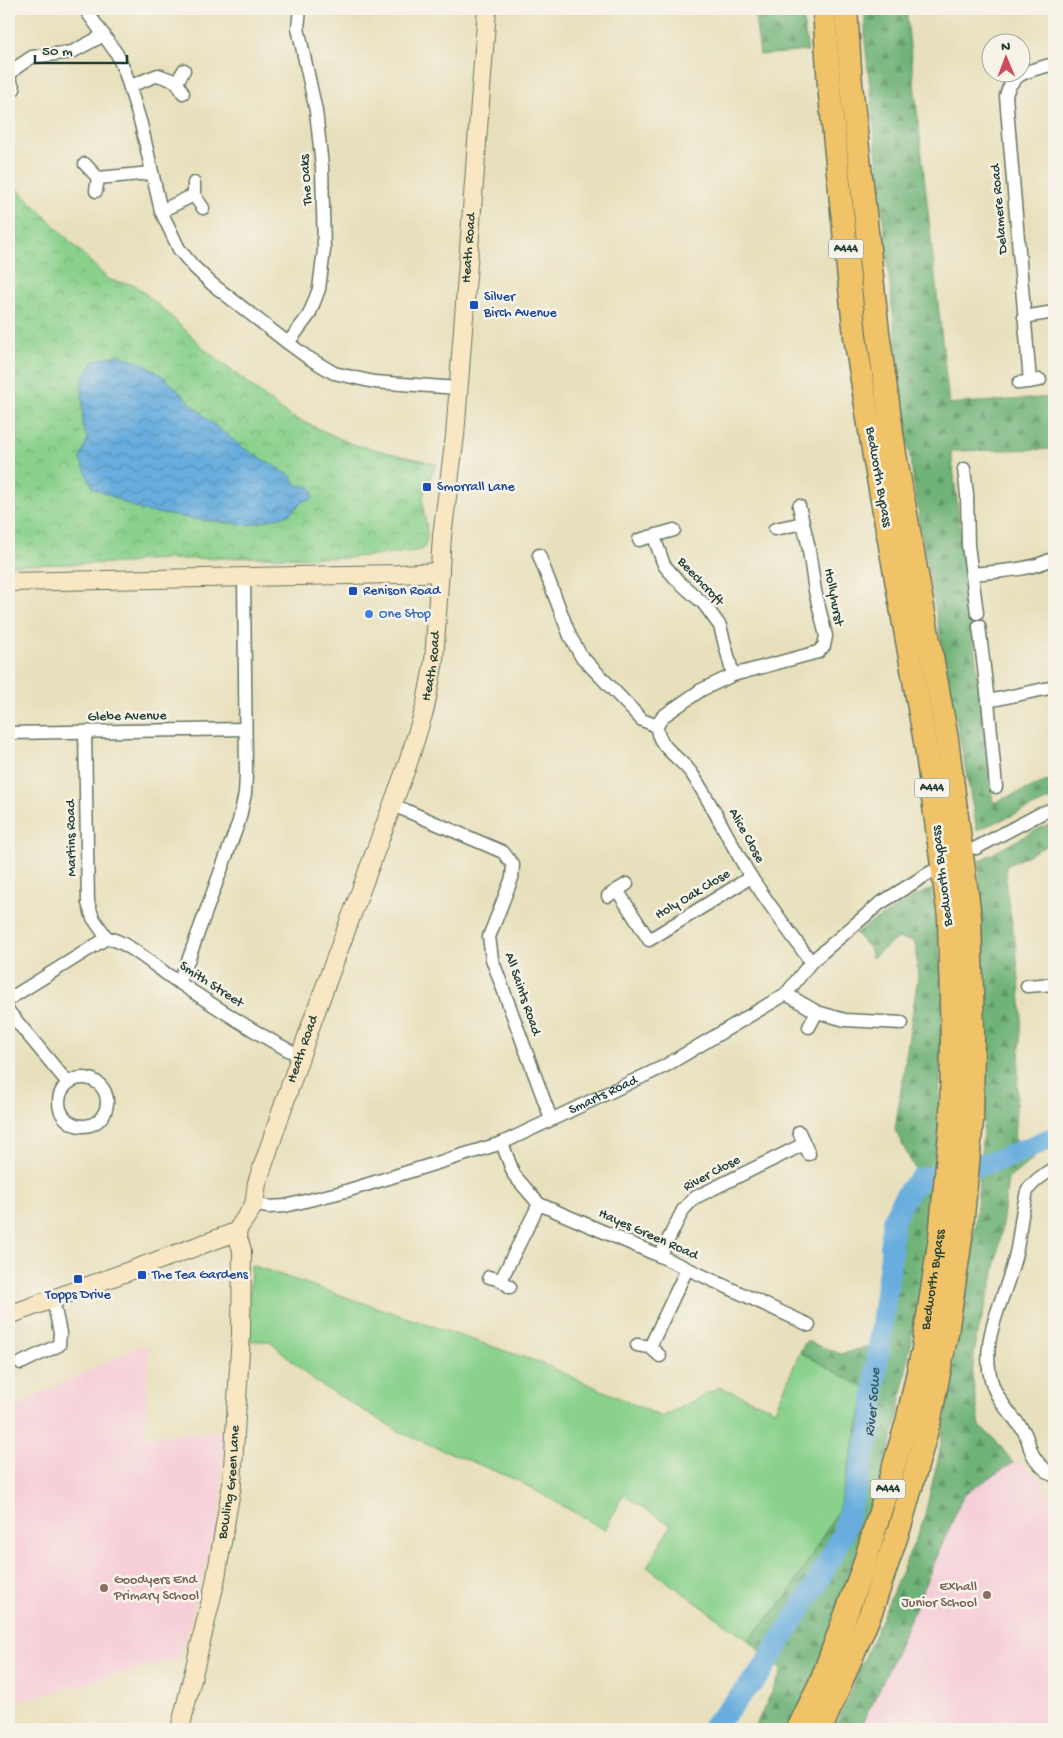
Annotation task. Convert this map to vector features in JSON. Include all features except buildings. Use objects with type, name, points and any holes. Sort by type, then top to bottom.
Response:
[{"type":"highway","points":[[813,9],[829,86]]},
{"type":"highway","name":"Bedworth Bypass","points":[[821,1729],[871,1612],[901,1523],[930,1414],[947,1333],[950,1238],[973,1033],[970,917],[947,739],[884,455],[867,413],[855,336],[829,86],[824,9]]},
{"type":"highway","name":"Bedworth Bypass","points":[[846,9],[851,84],[878,332],[890,410],[884,455]]},
{"type":"highway","points":[[851,84],[852,9]]},
{"type":"highway","name":"Bedworth Bypass","points":[[798,1729],[822,1679],[864,1566],[887,1493],[907,1422],[922,1349],[950,1238]]},
{"type":"street","points":[[84,9],[116,54],[130,86],[141,124],[161,211],[179,249],[192,265],[212,284],[288,343],[334,373],[374,382],[458,388]]},
{"type":"street","name":"The Oaks","points":[[288,343],[309,315],[319,289],[324,250],[322,166],[316,111],[298,28],[297,18],[300,9]]},
{"type":"street","name":"Heath Road","points":[[254,1205],[256,1183],[334,960],[393,806],[418,732],[430,685],[434,662],[442,536],[454,436],[487,9]]},
{"type":"street","points":[[9,75],[32,57],[72,52],[104,35]]},
{"type":"street","name":"Delamere Road","points":[[1030,382],[1006,96],[1008,86],[1014,78],[1054,64]]},
{"type":"street","points":[[130,86],[158,75],[180,87],[184,70]]},
{"type":"street","points":[[85,164],[98,178]]},
{"type":"street","points":[[98,178],[151,173]]},
{"type":"street","points":[[96,191],[98,178]]},
{"type":"street","points":[[161,211],[194,189],[203,208]]},
{"type":"street","points":[[1024,317],[1054,312]]},
{"type":"street","points":[[964,469],[967,495],[968,545],[977,612]]},
{"type":"street","name":"Hollyhurst","points":[[733,675],[818,652],[826,642],[799,506]]},
{"type":"street","points":[[775,529],[803,523]]},
{"type":"street","points":[[639,540],[674,530]]},
{"type":"street","name":"Beechcroft","points":[[654,537],[664,565],[678,581],[704,604],[720,626],[733,675]]},
{"type":"street","points":[[538,555],[570,636],[581,656],[642,720],[657,726],[662,718],[701,690],[733,675]]},
{"type":"street","points":[[972,574],[1025,568],[1054,558]]},
{"type":"street","points":[[9,582],[440,572]]},
{"type":"street","points":[[178,982],[186,966],[242,808],[246,774],[244,576]]},
{"type":"street","points":[[979,626],[996,787]]},
{"type":"street","points":[[988,701],[1054,687]]},
{"type":"street","name":"Alice Close","points":[[657,726],[656,733],[689,770],[752,877],[811,962]]},
{"type":"street","name":"Glebe Avenue","points":[[9,734],[245,729]]},
{"type":"street","name":"Martins Road","points":[[85,733],[88,903],[93,918],[107,938]]},
{"type":"street","name":"All Saints Road","points":[[393,806],[504,852],[513,865],[512,878],[489,937],[492,959],[551,1119]]},
{"type":"street","points":[[976,848],[1042,812],[1054,809]]},
{"type":"street","name":"Smarts Road","points":[[254,1205],[284,1206],[337,1193],[502,1143],[665,1066],[786,994],[811,962],[879,904],[931,872]]},
{"type":"street","name":"Holy Oak Close","points":[[617,890],[649,940],[752,877]]},
{"type":"street","points":[[9,999],[107,938]]},
{"type":"street","name":"Smith Street","points":[[107,938],[119,941],[178,982],[284,1049],[300,1056]]},
{"type":"street","points":[[1027,986],[1054,984]]},
{"type":"street","points":[[786,994],[817,1012],[845,1020],[902,1023]]},
{"type":"street","points":[[9,1012],[68,1083]]},
{"type":"street","points":[[809,1027],[817,1012]]},
{"type":"street","name":"River Close","points":[[660,1256],[683,1210],[694,1198],[806,1149],[799,1132]]},
{"type":"street","name":"Hayes Green Road","points":[[502,1143],[514,1175],[539,1204],[660,1256],[809,1325]]},
{"type":"street","points":[[1054,1168],[1028,1190],[1020,1219],[1016,1254],[1010,1277],[990,1332],[988,1348],[989,1370],[994,1387],[1004,1406],[1024,1432],[1036,1460],[1042,1468],[1054,1476]]},
{"type":"street","points":[[500,1281],[539,1204]]},
{"type":"street","points":[[9,1316],[236,1232],[254,1205]]},
{"type":"street","name":"Bowling Green Lane","points":[[180,1729],[215,1583],[232,1484],[241,1334],[242,1250],[236,1232]]},
{"type":"street","points":[[660,1356],[644,1346],[687,1269]]},
{"type":"street","points":[[21,1363],[59,1345],[60,1333],[52,1299]]},
{"type":"shaded area","name":"Goodyers End Primary School","points":[[142,1345],[149,1348],[145,1437],[224,1431],[220,1517],[180,1658],[9,1704],[9,1413],[33,1397]]},
{"type":"shaded area","name":"Exhall Junior School","points":[[1017,1461],[1039,1477],[1054,1504],[1054,1719],[1048,1729],[859,1729],[881,1686],[964,1494]]},
{"type":"green space","points":[[754,9],[801,9],[808,51],[760,55]]},
{"type":"green space","points":[[865,9],[906,9],[949,404],[1054,397],[1054,449],[951,451],[993,803],[1054,778],[1054,798],[977,830],[924,549],[903,412],[865,40]]},
{"type":"green space","points":[[9,180],[109,280],[135,285],[208,352],[288,415],[352,444],[437,464],[423,498],[427,537],[423,549],[410,552],[343,558],[265,557],[141,560],[129,563],[9,565]]},
{"type":"green space","points":[[1054,823],[1054,842],[1006,866],[1006,888],[1016,948],[1022,1013],[1014,1141],[1029,1142],[1054,1135],[1054,1149],[1040,1153],[1008,1179],[1000,1240],[992,1283],[976,1338],[972,1376],[980,1426],[998,1443],[1013,1463],[964,1494],[881,1686],[859,1729],[834,1729],[923,1522],[939,1455],[975,1229],[986,1094],[979,861],[1038,829]]},
{"type":"green space","points":[[932,889],[943,982],[938,1152],[923,1274],[897,1421],[872,1515],[805,1701],[789,1729],[754,1729],[782,1671],[748,1640],[786,1598],[838,1511],[867,1389],[800,1352],[806,1341],[841,1354],[880,1343],[891,1255],[893,1221],[901,1203],[920,1179],[895,1130],[918,976],[915,942],[897,938],[872,958],[869,948],[855,933],[915,896]]},
{"type":"green space","points":[[251,1265],[541,1363],[662,1417],[720,1387],[775,1410],[800,1352],[867,1389],[838,1511],[786,1598],[748,1640],[647,1567],[671,1525],[623,1495],[605,1530],[517,1480],[404,1434],[314,1381],[270,1341],[247,1341]]},
{"type":"water","points":[[119,355],[144,364],[164,377],[208,420],[242,447],[291,476],[297,485],[311,487],[314,498],[303,501],[288,515],[249,525],[143,511],[93,488],[80,459],[88,439],[83,427],[82,381],[95,360]]},
{"type":"waterway","name":"River Sowe","points":[[711,1729],[759,1675],[817,1583],[843,1534],[872,1425],[876,1370],[891,1255],[893,1221],[901,1203],[920,1179],[1007,1157],[1054,1137]]},
{"type":"place","name":"Silver Birch Avenue","points":[[474,305]]},
{"type":"place","name":"Smorrall Lane","points":[[427,487]]},
{"type":"place","name":"Renison Road","points":[[353,591]]},
{"type":"place","name":"One Stop","points":[[369,614]]},
{"type":"place","name":"The Tea Gardens","points":[[142,1275]]},
{"type":"place","name":"Topps Drive","points":[[78,1279]]},
{"type":"place","name":"Goodyers End Primary School","points":[[104,1588]]},
{"type":"place","name":"Exhall Junior School","points":[[987,1595]]}]
